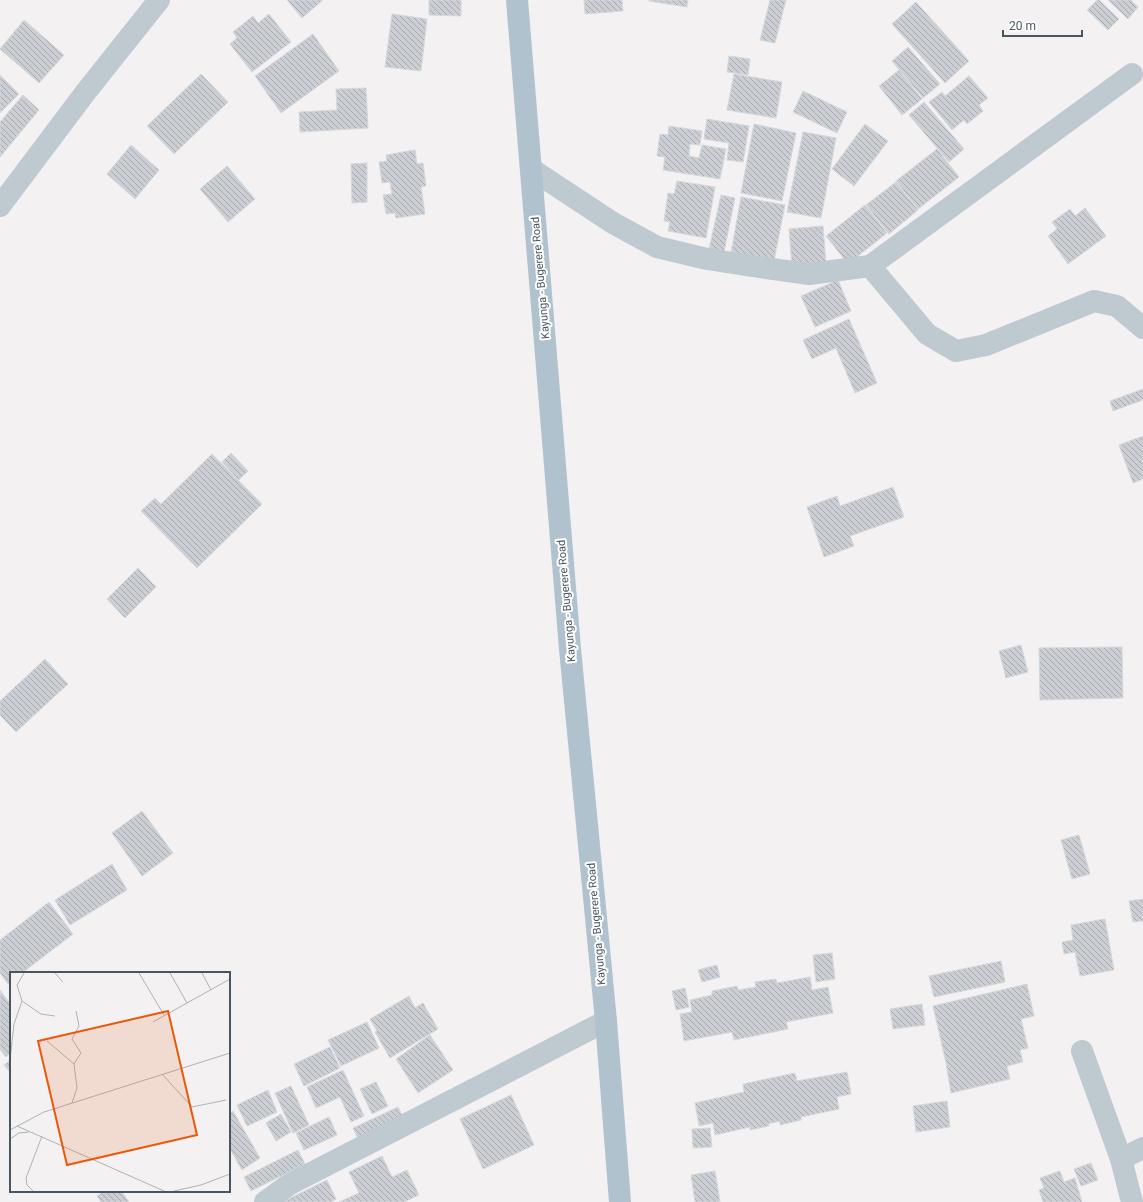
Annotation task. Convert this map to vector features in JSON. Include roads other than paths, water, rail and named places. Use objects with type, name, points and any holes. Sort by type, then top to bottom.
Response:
[{"type":"main road","name":"Kayunga - Bugerere Road","points":[[517,0],[570,641],[606,1020],[620,1202]]},
{"type":"street","points":[[0,206],[85,93],[159,0]]},
{"type":"street","points":[[531,169],[613,223],[657,247],[707,259],[809,274],[870,266],[1132,74]]},
{"type":"street","points":[[870,266],[927,334],[956,351],[986,345],[1094,301],[1117,306],[1143,328]]},
{"type":"street","points":[[265,1202],[290,1184],[606,1020]]},
{"type":"street","points":[[1082,1051],[1120,1159],[1132,1202]]},
{"type":"street","points":[[1120,1159],[1143,1148]]}]
